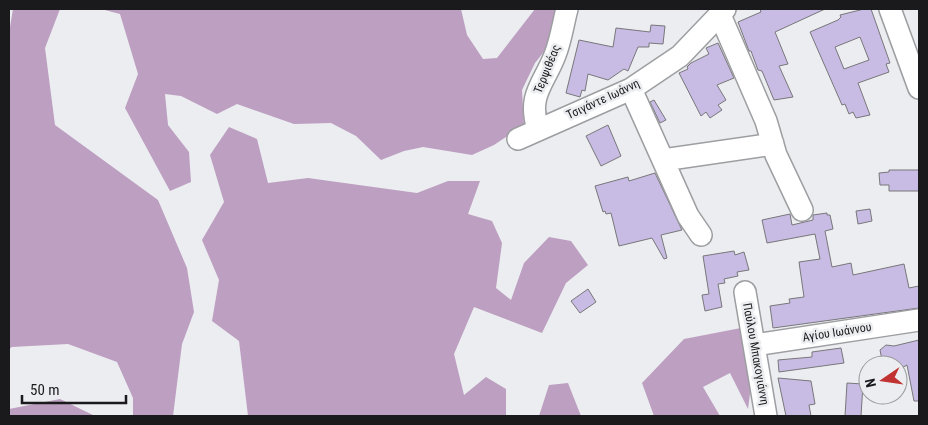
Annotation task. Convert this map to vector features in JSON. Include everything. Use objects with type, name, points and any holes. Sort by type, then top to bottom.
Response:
[{"type":"street","name":"Τερψιθέας","points":[[538,129],[533,104],[541,80],[555,56],[567,9]]},
{"type":"street","points":[[890,9],[919,88]]},
{"type":"street","name":"Τσιγάντε Ιωάννη","points":[[518,139],[631,89],[680,56],[723,12]]},
{"type":"street","points":[[723,12],[776,155],[802,210]]},
{"type":"street","points":[[631,89],[688,216],[702,235]]},
{"type":"street","points":[[663,160],[773,144]]},
{"type":"street","name":"Παύλου Μπακογιάννη","points":[[745,292],[766,416]]},
{"type":"street","name":"Αγίου Ιωάννου","points":[[755,345],[919,320]]},
{"type":"shaded area","points":[[13,9],[60,9],[45,48],[55,125],[158,200],[187,268],[194,312],[182,344],[173,416],[133,416],[133,398],[117,362],[68,344],[12,347],[9,349],[9,33]]},
{"type":"shaded area","points":[[101,9],[461,9],[467,35],[483,59],[497,58],[535,9],[564,9],[554,39],[535,63],[522,90],[524,125],[494,145],[472,155],[423,147],[404,151],[381,160],[356,136],[331,123],[294,124],[237,104],[217,114],[181,96],[165,94],[168,125],[189,152],[191,182],[170,191],[125,108],[138,74],[120,14]]},
{"type":"shaded area","points":[[229,127],[257,139],[268,183],[308,178],[417,193],[448,181],[480,181],[468,214],[492,221],[502,243],[496,288],[511,300],[524,263],[549,237],[571,241],[588,265],[566,283],[542,333],[474,307],[454,354],[464,395],[486,377],[506,389],[506,416],[248,416],[239,341],[212,321],[219,280],[202,240],[224,202],[210,155]]},
{"type":"shaded area","points":[[746,327],[751,386],[748,409],[730,373],[703,387],[720,416],[654,416],[642,383],[684,339]]},
{"type":"shaded area","points":[[568,383],[581,416],[539,416],[549,385]]},
{"type":"shaded area","points":[[60,399],[95,416],[9,416],[9,409]]},
{"type":"building","points":[[760,9],[825,9],[775,32],[788,64],[779,66],[793,97],[774,100],[762,71],[758,70],[751,51],[749,51],[738,22],[761,12]]},
{"type":"building","points":[[871,9],[890,63],[886,64],[889,72],[858,83],[870,115],[856,118],[853,112],[849,114],[845,104],[842,105],[810,32],[838,20],[841,17],[840,15]],"holes":[[[860,37],[869,60],[844,69],[835,47]]]},
{"type":"building","points":[[651,25],[665,26],[663,44],[649,43],[649,47],[638,47],[628,71],[624,69],[608,80],[588,74],[585,91],[582,90],[580,97],[566,93],[579,40],[613,47],[616,28],[650,32]]},
{"type":"building","points":[[718,43],[734,78],[717,85],[726,100],[718,105],[722,110],[710,118],[706,112],[701,116],[679,73],[688,69],[687,67],[691,63],[709,54],[706,48]]},
{"type":"building","points":[[654,100],[666,120],[660,123],[650,102]]},
{"type":"building","points":[[608,125],[621,156],[601,166],[586,136]]},
{"type":"building","points":[[889,170],[919,170],[919,191],[889,191],[889,185],[880,185],[879,173],[889,172]]},
{"type":"building","points":[[655,173],[682,230],[661,235],[667,258],[664,259],[652,238],[619,246],[611,213],[606,214],[605,211],[603,212],[595,186],[628,177],[629,181]]},
{"type":"building","points":[[870,209],[872,221],[858,224],[856,211]]},
{"type":"building","points":[[827,213],[827,215],[830,215],[833,229],[825,231],[832,267],[851,263],[853,275],[904,264],[909,288],[919,286],[919,308],[773,328],[770,306],[790,303],[789,299],[804,297],[799,262],[820,259],[815,234],[767,243],[762,220],[790,214],[792,225],[813,220],[813,215]]},
{"type":"building","points":[[734,251],[735,255],[744,252],[749,270],[737,272],[738,276],[724,279],[725,283],[718,284],[722,307],[705,311],[702,295],[709,294],[703,256]]},
{"type":"building","points":[[588,289],[596,302],[580,313],[571,301]]},
{"type":"building","points":[[919,340],[919,401],[914,401],[908,370],[908,355],[881,355],[880,350],[886,345],[894,346]]},
{"type":"building","points":[[841,348],[844,363],[779,372],[778,360],[812,357],[812,352]]},
{"type":"building","points":[[778,378],[811,381],[815,404],[809,405],[811,416],[786,416]]},
{"type":"building","points":[[847,383],[858,384],[858,405],[862,405],[861,416],[845,416]]}]
